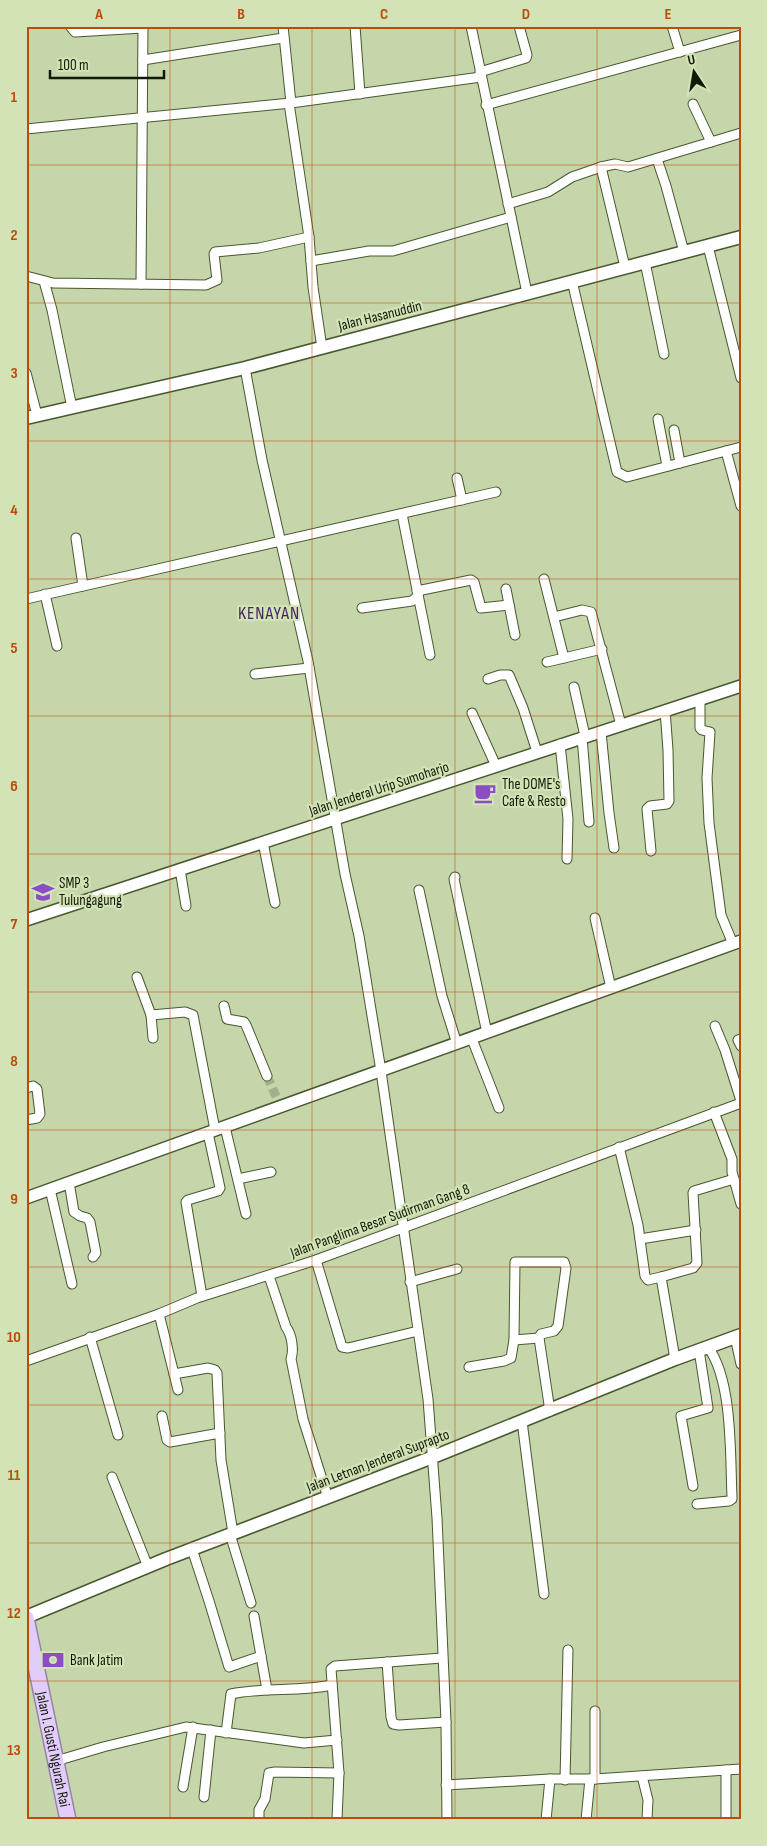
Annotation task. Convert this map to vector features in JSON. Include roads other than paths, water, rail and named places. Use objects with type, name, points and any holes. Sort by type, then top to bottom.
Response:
[{"type":"highway","name":"Jalan I. Gusti Ngurah Rai","points":[[26,1618],[68,1820]]},
{"type":"main road","name":"Jalan Hasanuddin","points":[[32,416],[245,368],[741,237]]},
{"type":"main road","name":"Jalan Letnan Jenderal Suprapto","points":[[26,1618],[192,1549],[328,1498],[550,1411],[675,1359],[738,1336]]},
{"type":"street","points":[[70,26],[73,32],[143,27],[141,284]]},
{"type":"street","points":[[282,26],[290,103],[322,348]]},
{"type":"street","points":[[355,26],[360,94]]},
{"type":"street","points":[[471,26],[527,294]]},
{"type":"street","points":[[26,130],[290,103],[480,75],[526,58],[527,55],[519,26]]},
{"type":"street","points":[[672,26],[680,52]]},
{"type":"street","points":[[486,104],[741,36]]},
{"type":"street","points":[[143,60],[283,38]]},
{"type":"street","points":[[693,104],[711,142]]},
{"type":"street","points":[[508,204],[548,192],[572,177],[601,167],[615,164],[628,167],[741,133]]},
{"type":"street","points":[[657,159],[684,252]]},
{"type":"street","points":[[601,167],[626,267]]},
{"type":"street","points":[[311,261],[369,251],[393,251],[511,217]]},
{"type":"street","points":[[26,276],[52,283],[206,285],[217,280],[215,252],[258,248],[309,237]]},
{"type":"street","points":[[708,246],[736,343],[741,378]]},
{"type":"street","points":[[645,262],[664,354]]},
{"type":"street","points":[[572,281],[617,472],[627,477],[741,447]]},
{"type":"street","points":[[44,282],[52,310],[72,408]]},
{"type":"street","points":[[245,368],[262,460],[309,668],[345,874],[359,936],[381,1071],[428,1399],[433,1457],[446,1722],[447,1820]]},
{"type":"street","points":[[26,374],[32,416]]},
{"type":"street","points":[[658,419],[667,466]]},
{"type":"street","points":[[674,430],[680,463]]},
{"type":"street","points":[[726,451],[741,506]]},
{"type":"street","points":[[457,478],[462,500]]},
{"type":"street","points":[[26,599],[496,492]]},
{"type":"street","points":[[402,514],[430,655]]},
{"type":"street","points":[[76,538],[83,586]]},
{"type":"street","points":[[544,579],[564,658]]},
{"type":"street","points":[[362,608],[412,601],[418,594],[473,580],[480,608],[509,604]]},
{"type":"street","points":[[506,589],[515,635]]},
{"type":"street","points":[[45,594],[57,646]]},
{"type":"street","points":[[554,617],[582,610],[591,612],[621,725]]},
{"type":"street","points":[[547,662],[602,649]]},
{"type":"street","points":[[255,674],[309,668]]},
{"type":"street","points":[[488,680],[500,675],[509,675],[523,708],[537,752]]},
{"type":"street","name":"Jalan Jenderal Urip Sumoharjo","points":[[26,920],[741,686]]},
{"type":"street","points":[[574,687],[584,737],[589,822]]},
{"type":"street","points":[[26,1198],[280,1105],[487,1034],[737,942],[721,915],[709,823],[707,778],[710,732],[700,728],[700,699]]},
{"type":"street","points":[[651,850],[647,809],[650,806],[667,804],[668,801],[668,750],[665,710]]},
{"type":"street","points":[[472,714],[496,766]]},
{"type":"street","points":[[601,732],[614,848]]},
{"type":"street","points":[[560,744],[568,819],[567,858]]},
{"type":"street","points":[[264,842],[275,903]]},
{"type":"street","points":[[180,869],[186,906]]},
{"type":"street","points":[[455,877],[487,1034]]},
{"type":"street","points":[[419,890],[444,1004],[457,1044]]},
{"type":"street","points":[[594,918],[611,988]]},
{"type":"street","points":[[137,977],[150,1015],[153,1038]]},
{"type":"street","points":[[224,1006],[227,1019],[246,1024],[267,1076]]},
{"type":"street","points":[[150,1015],[185,1012],[193,1015],[216,1130],[220,1188],[218,1191],[186,1202],[202,1296]]},
{"type":"street","points":[[715,1026],[741,1102]]},
{"type":"street","points":[[472,1039],[500,1108]]},
{"type":"street","points":[[741,1039],[738,1040],[741,1046]]},
{"type":"street","points":[[26,1088],[33,1086],[37,1089],[40,1114],[36,1118],[26,1120]]},
{"type":"street","name":"Jalan Panglima Besar Sudirman Gang 8","points":[[26,1361],[159,1314],[202,1296],[316,1260],[741,1102]]},
{"type":"street","points":[[714,1112],[732,1159],[734,1179],[741,1204]]},
{"type":"street","points":[[216,1130],[238,1179],[246,1214]]},
{"type":"street","points":[[619,1147],[637,1216],[646,1278],[648,1280],[696,1266],[694,1191],[734,1179]]},
{"type":"street","points":[[238,1179],[271,1172]]},
{"type":"street","points":[[69,1182],[74,1212],[87,1218],[90,1222],[96,1252],[93,1257]]},
{"type":"street","points":[[50,1189],[72,1284]]},
{"type":"street","points":[[640,1239],[696,1230]]},
{"type":"street","points":[[316,1260],[342,1347],[348,1348],[418,1331]]},
{"type":"street","points":[[469,1367],[510,1359],[512,1356],[514,1340],[514,1265],[516,1262],[564,1262],[566,1268],[557,1328],[554,1331],[541,1334],[539,1338],[514,1340]]},
{"type":"street","points":[[410,1282],[456,1269]]},
{"type":"street","points":[[269,1276],[289,1331],[293,1353],[291,1359],[301,1412],[328,1498]]},
{"type":"street","points":[[661,1277],[675,1359]]},
{"type":"street","points":[[159,1314],[178,1390]]},
{"type":"street","points":[[738,1336],[741,1364]]},
{"type":"street","points":[[90,1337],[118,1435]]},
{"type":"street","points":[[539,1338],[550,1411]]},
{"type":"street","points":[[693,1486],[681,1416],[708,1408],[704,1349]]},
{"type":"street","points":[[697,1504],[729,1501],[732,1499],[729,1437],[723,1378],[719,1365],[704,1349]]},
{"type":"street","points":[[174,1374],[208,1368],[216,1370],[223,1476],[231,1534],[251,1603]]},
{"type":"street","points":[[162,1416],[167,1440],[170,1442],[220,1433]]},
{"type":"street","points":[[522,1421],[544,1594]]},
{"type":"street","points":[[112,1477],[148,1567]]},
{"type":"street","points":[[192,1549],[228,1667],[261,1656]]},
{"type":"street","points":[[254,1616],[267,1690]]},
{"type":"street","points":[[565,1780],[568,1650]]},
{"type":"street","points":[[337,1820],[339,1773],[331,1671],[333,1667],[442,1658]]},
{"type":"street","points":[[387,1662],[393,1724],[399,1726],[446,1722]]},
{"type":"street","points":[[226,1733],[230,1695],[234,1693],[267,1690],[308,1690],[332,1685]]},
{"type":"street","points":[[586,1820],[593,1779],[595,1710]]},
{"type":"street","points":[[56,1761],[167,1731],[193,1727],[304,1743],[337,1740]]},
{"type":"street","points":[[184,1787],[193,1727]]},
{"type":"street","points":[[204,1798],[211,1730]]},
{"type":"street","points":[[446,1784],[593,1779],[741,1769]]},
{"type":"street","points":[[726,1770],[726,1820]]},
{"type":"street","points":[[259,1820],[259,1810],[264,1799],[269,1773],[339,1773]]},
{"type":"street","points":[[642,1776],[648,1800],[647,1820]]},
{"type":"street","points":[[546,1820],[550,1779]]},
{"type":"tunnel","points":[[267,1076],[279,1103]]},
{"type":"place","name":"The DOME's Cafe & Resto","points":[[485,793]]},
{"type":"place","name":"SMP 3 Tulungagung","points":[[43,892]]},
{"type":"place","name":"Bank Jatim","points":[[53,1660]]},
{"type":"district","name":"KENAYAN","points":[[269,613]]}]
